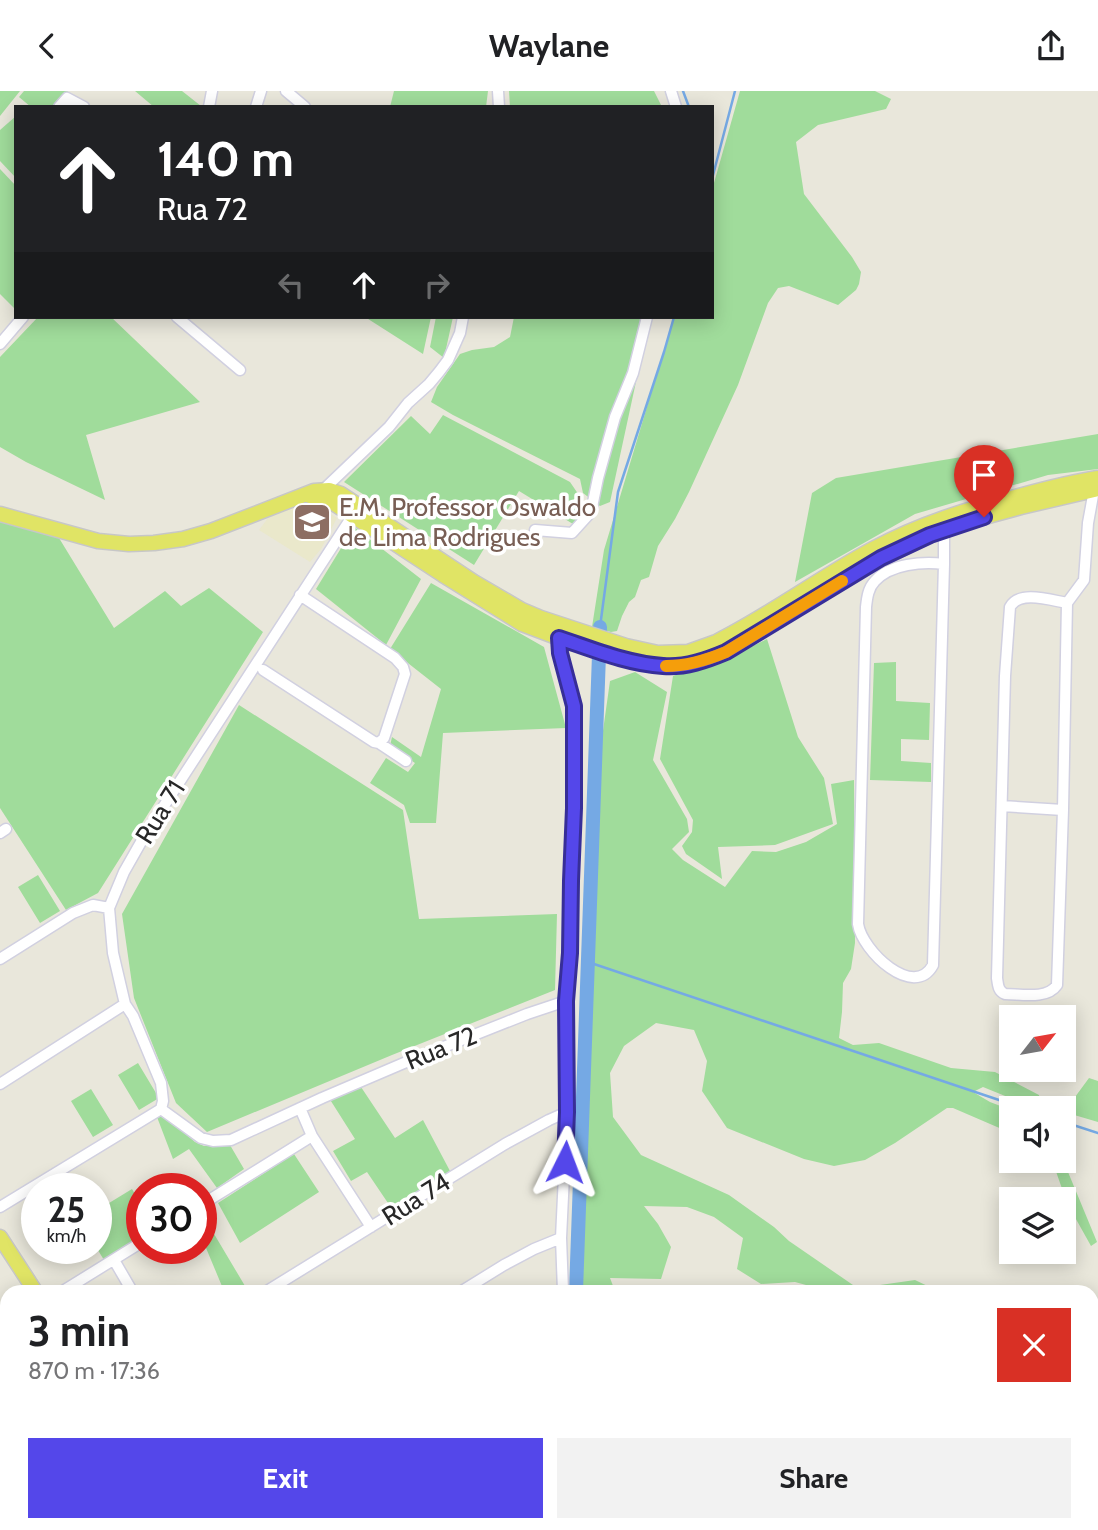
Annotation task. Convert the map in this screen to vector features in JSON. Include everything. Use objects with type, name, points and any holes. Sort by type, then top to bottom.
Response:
[{"type":"main road","points":[[609,647],[658,653],[697,650],[727,637],[847,563],[923,525],[977,507],[1064,484],[1097,485]]},
{"type":"main road","points":[[0,515],[86,539],[114,544],[140,544],[199,535],[314,491],[333,491],[514,606],[581,638],[664,666],[711,659],[866,566],[917,540],[944,529],[1097,485]]},
{"type":"main road","points":[[302,496],[326,499],[522,624],[559,638],[581,638]]},
{"type":"main road","points":[[0,1237],[31,1285]]},
{"type":"street","points":[[286,91],[303,105]]},
{"type":"street","points":[[61,105],[67,98],[80,105]]},
{"type":"street","points":[[0,344],[21,319]]},
{"type":"street","points":[[179,319],[240,370]]},
{"type":"street","points":[[323,490],[389,427],[408,403],[429,384],[448,360],[462,319]]},
{"type":"street","points":[[535,530],[572,533],[591,512],[615,417],[633,373],[646,319]]},
{"type":"street","points":[[1067,603],[1028,597],[1016,600],[1010,607],[1005,675],[998,978],[998,986],[1004,994],[1043,994],[1057,985],[1067,603],[1084,580],[1088,523],[1097,485]]},
{"type":"street","name":"Rua 71","points":[[161,1109],[161,1083],[133,1016],[124,1004],[113,953],[109,908],[124,872],[145,835],[353,515]]},
{"type":"street","points":[[944,529],[944,564],[933,964],[929,972],[921,976],[901,974],[890,969],[859,932],[866,607],[867,593],[882,575],[915,563],[944,564]]},
{"type":"street","points":[[300,595],[395,658],[403,667],[405,674],[384,738],[379,743]]},
{"type":"street","points":[[559,638],[560,653],[574,706],[574,808],[566,1001],[567,1112],[561,1238],[563,1285]]},
{"type":"street","points":[[263,670],[406,761]]},
{"type":"street","points":[[1002,806],[1063,810]]},
{"type":"street","points":[[0,959],[72,913],[93,905],[109,908]]},
{"type":"street","name":"Rua 72","points":[[161,1109],[201,1139],[231,1140],[470,1036],[566,1001]]},
{"type":"street","points":[[0,1084],[124,1004]]},
{"type":"street","points":[[300,1108],[312,1136],[371,1227]]},
{"type":"street","points":[[0,1207],[161,1109]]},
{"type":"street","name":"Rua 74","points":[[277,1285],[505,1144],[567,1112]]},
{"type":"street","points":[[217,1195],[312,1136]]},
{"type":"street","points":[[472,1285],[534,1249],[561,1238]]},
{"type":"street","points":[[73,1285],[126,1252]]},
{"type":"street","points":[[114,1260],[129,1285]]},
{"type":"shaded area","points":[[315,507],[337,518],[321,549],[310,562],[259,530],[268,518],[293,508]]},
{"type":"green space","points":[[0,91],[20,91],[0,116]]},
{"type":"green space","points":[[24,91],[68,91],[54,105],[29,105],[19,97]]},
{"type":"green space","points":[[135,91],[182,91],[200,105],[152,105]]},
{"type":"green space","points":[[394,91],[488,91],[486,105],[390,105]]},
{"type":"green space","points":[[509,91],[654,91],[661,105],[510,105]]},
{"type":"green space","points":[[740,91],[875,91],[891,99],[886,109],[818,125],[796,142],[804,194],[852,257],[861,272],[859,284],[856,290],[838,305],[789,286],[778,288],[768,303],[738,385],[689,492],[658,546],[649,577],[641,580],[617,631],[611,632],[592,627],[604,550],[673,319],[714,319],[714,183]]},
{"type":"green space","points":[[14,118],[14,176],[0,161],[0,130]]},
{"type":"green space","points":[[0,169],[14,184],[14,308],[0,294]]},
{"type":"green space","points":[[36,319],[113,319],[200,402],[86,435],[105,500],[0,447],[0,357]]},
{"type":"green space","points":[[368,319],[431,319],[423,354]]},
{"type":"green space","points":[[436,319],[453,319],[444,358],[430,347]]},
{"type":"green space","points":[[514,319],[650,319],[610,502],[600,506],[583,493],[580,479],[431,402],[437,387],[460,354],[494,347],[510,337]]},
{"type":"green space","points":[[443,415],[570,482],[585,504],[573,524],[519,491],[474,565],[344,482],[411,416],[430,434]]},
{"type":"green space","points":[[1098,434],[1098,469],[1048,475],[915,514],[795,582],[812,493],[836,478]]},
{"type":"green space","points":[[0,520],[59,538],[114,628],[165,591],[181,606],[209,588],[263,632],[98,893],[66,910],[0,808]]},
{"type":"green space","points":[[354,527],[421,579],[386,645],[316,589]]},
{"type":"green space","points":[[431,583],[544,647],[566,728],[443,733],[436,823],[410,823],[404,805],[370,783],[386,758],[408,772],[415,763],[390,746],[392,737],[421,757],[441,689],[390,649]]},
{"type":"green space","points":[[767,639],[798,737],[824,778],[833,824],[775,845],[718,847],[722,879],[686,854],[682,846],[692,832],[693,820],[660,759],[673,676],[728,658]]},
{"type":"green space","points":[[896,662],[896,701],[930,703],[929,740],[901,739],[901,761],[931,763],[931,782],[870,780],[874,663]]},
{"type":"green space","points":[[635,672],[667,692],[653,760],[687,819],[689,832],[672,849],[683,860],[725,887],[752,851],[776,852],[806,842],[837,824],[831,784],[854,780],[855,943],[851,969],[843,983],[839,1038],[853,1045],[879,1043],[951,1068],[995,1072],[999,1074],[999,1082],[1014,1082],[1039,1095],[1005,1096],[983,1087],[973,1092],[999,1105],[999,1128],[953,1108],[947,1108],[865,1160],[834,1166],[804,1159],[727,1128],[702,1091],[707,1061],[694,1030],[656,1023],[624,1046],[610,1073],[613,1117],[641,1155],[729,1195],[853,1285],[806,1285],[795,1282],[761,1284],[737,1269],[743,1238],[714,1217],[687,1207],[644,1206],[671,1247],[661,1279],[610,1278],[613,1285],[581,1285],[584,1004],[587,939],[596,853],[598,766],[610,681]]},
{"type":"green space","points":[[239,705],[403,810],[419,919],[557,914],[555,990],[207,1132],[176,1103],[134,998],[122,914]]},
{"type":"green space","points":[[38,875],[60,911],[40,923],[18,887]]},
{"type":"green space","points":[[138,1063],[159,1098],[139,1110],[118,1075]]},
{"type":"green space","points":[[1089,1078],[1098,1081],[1098,1122],[1076,1116],[1076,1096]]},
{"type":"green space","points":[[361,1087],[395,1138],[423,1120],[450,1171],[392,1209],[367,1172],[351,1181],[333,1151],[355,1139],[329,1098]]},
{"type":"green space","points":[[91,1089],[113,1125],[93,1137],[71,1101]]},
{"type":"green space","points":[[162,1114],[195,1142],[204,1146],[230,1145],[244,1169],[217,1188],[217,1173],[206,1173],[189,1149],[173,1159],[157,1117]]},
{"type":"green space","points":[[294,1154],[319,1192],[240,1243],[218,1203]]},
{"type":"green space","points":[[1057,1173],[1068,1173],[1074,1187],[1061,1187]]},
{"type":"green space","points":[[1076,1191],[1097,1242],[1091,1246],[1076,1219]]},
{"type":"green space","points":[[126,1193],[126,1246],[112,1255],[112,1201]]},
{"type":"green space","points":[[217,1239],[244,1285],[221,1285],[213,1264],[217,1264]]},
{"type":"green space","points":[[915,1280],[925,1285],[880,1285]]},
{"type":"waterway","points":[[683,91],[688,105]]},
{"type":"waterway","points":[[714,171],[735,91]]},
{"type":"waterway","points":[[600,627],[618,492],[673,319]]},
{"type":"waterway","points":[[576,1285],[600,627]]},
{"type":"waterway","points":[[588,962],[999,1100]]},
{"type":"waterway","points":[[1076,1126],[1098,1133]]},
{"type":"slow traffic","points":[[666,666],[711,659],[726,652],[842,581]]},
{"type":"place","name":"E.M. Professor Oswaldo de Lima Rodrigues","points":[[312,522]]},
{"type":"route","points":[[565,1162],[566,1001],[574,808],[574,706],[560,653],[559,638],[649,664],[678,666],[711,659],[881,558],[944,529],[984,517]]}]
